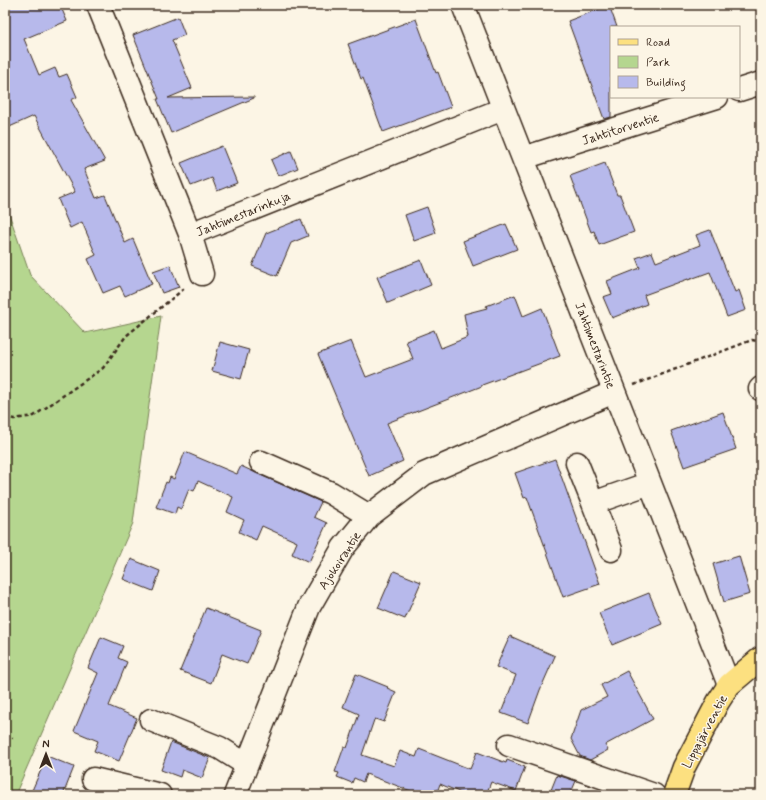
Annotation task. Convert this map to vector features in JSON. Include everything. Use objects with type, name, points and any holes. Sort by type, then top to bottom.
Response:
[{"type":"main road","name":"Lippajärventie","points":[[674,795],[684,767],[718,702],[729,685],[761,658]]},
{"type":"street","name":"Jahtimestarinkuja","points":[[98,5],[190,234],[503,109]]},
{"type":"street","name":"Jahtimestarintie","points":[[463,5],[729,685]]},
{"type":"street","points":[[740,90],[761,83]]},
{"type":"street","name":"Jahtitorventie","points":[[523,158],[714,98]]},
{"type":"street","points":[[190,234],[202,274]]},
{"type":"street","name":"Ajokoirantie","points":[[235,795],[309,607],[343,548],[369,516],[424,474],[614,392]]},
{"type":"street","points":[[261,462],[331,493],[369,516]]},
{"type":"street","points":[[577,463],[611,550]]},
{"type":"street","points":[[593,503],[650,484]]},
{"type":"street","points":[[151,720],[220,748],[247,765]]},
{"type":"street","points":[[509,745],[654,795]]},
{"type":"street","points":[[93,779],[160,795]]},
{"type":"path","points":[[5,417],[14,419],[34,416],[103,368],[126,336],[202,274]]},
{"type":"path","points":[[614,392],[752,340],[761,342]]},
{"type":"path","points":[[5,737],[13,738]]},
{"type":"green space","points":[[5,202],[30,275],[85,333],[161,316],[133,523],[15,795],[5,795]]},
{"type":"building","points":[[13,5],[60,5],[67,21],[24,39],[39,75],[55,68],[59,77],[67,74],[77,97],[71,100],[105,161],[84,169],[96,198],[105,195],[125,243],[133,239],[152,284],[125,296],[120,286],[103,293],[88,259],[96,255],[82,222],[70,228],[58,199],[75,192],[34,116],[5,129],[5,8]]},
{"type":"building","points":[[609,5],[617,26],[610,26],[611,117],[604,119],[568,21]]},
{"type":"building","points":[[178,17],[185,35],[172,40],[192,88],[168,98],[254,98],[171,133],[133,35]]},
{"type":"building","points":[[416,19],[436,73],[438,72],[451,107],[383,132],[363,78],[361,79],[348,44]]},
{"type":"building","points":[[222,146],[237,183],[217,191],[212,178],[191,186],[181,163]]},
{"type":"building","points":[[291,151],[298,168],[278,176],[271,160]]},
{"type":"building","points":[[605,163],[617,195],[620,195],[634,232],[599,245],[594,231],[591,232],[570,176]]},
{"type":"building","points":[[427,207],[436,233],[414,241],[405,215]]},
{"type":"building","points":[[301,219],[308,236],[291,243],[277,276],[252,266],[266,233]]},
{"type":"building","points":[[506,224],[517,249],[473,266],[463,241]]},
{"type":"building","points":[[710,230],[735,292],[739,290],[746,310],[727,317],[710,272],[644,295],[647,304],[612,318],[603,297],[612,294],[607,281],[640,268],[636,258],[652,252],[656,262],[700,245],[696,235]]},
{"type":"building","points":[[421,260],[431,285],[388,303],[377,277]]},
{"type":"building","points":[[170,265],[179,287],[162,293],[153,271]]},
{"type":"building","points":[[515,295],[523,316],[542,308],[560,356],[387,423],[403,461],[369,476],[318,354],[351,341],[366,377],[413,359],[406,341],[434,330],[441,348],[468,337],[464,314],[487,308],[486,306]]},
{"type":"building","points":[[220,342],[249,350],[241,379],[212,371]]},
{"type":"building","points":[[723,412],[736,449],[684,467],[671,431]]},
{"type":"building","points":[[185,452],[237,474],[241,466],[321,502],[314,517],[327,523],[309,562],[292,554],[297,542],[262,526],[256,540],[239,532],[244,520],[227,512],[233,497],[198,481],[194,491],[189,489],[181,509],[177,507],[175,514],[156,507],[166,482],[168,483],[170,477],[174,479]]},
{"type":"building","points":[[555,459],[600,584],[563,597],[527,497],[524,498],[515,473]]},
{"type":"building","points":[[739,556],[750,594],[724,602],[713,564]]},
{"type":"building","points":[[131,559],[160,571],[153,591],[123,579]]},
{"type":"building","points":[[394,571],[421,582],[405,619],[378,608]]},
{"type":"building","points":[[649,593],[662,624],[612,645],[599,613]]},
{"type":"building","points":[[206,608],[261,630],[247,664],[222,654],[211,683],[180,671]]},
{"type":"building","points":[[510,636],[555,656],[540,690],[528,723],[501,713],[516,675],[496,667]]},
{"type":"building","points":[[101,637],[123,646],[118,658],[127,662],[109,706],[137,718],[119,761],[94,751],[98,741],[74,731],[98,673],[88,668]]},
{"type":"building","points":[[627,671],[653,719],[605,745],[608,750],[590,760],[580,756],[571,739],[581,710],[607,697],[601,685]]},
{"type":"building","points":[[356,674],[388,687],[387,688],[396,692],[384,722],[374,720],[362,755],[394,766],[400,751],[416,757],[419,749],[470,769],[477,752],[506,763],[507,760],[525,767],[516,791],[491,782],[486,795],[466,795],[440,784],[436,795],[410,795],[411,791],[366,774],[363,782],[354,778],[352,783],[337,777],[339,773],[335,772],[344,747],[347,748],[359,714],[343,707]]},
{"type":"building","points":[[171,742],[210,758],[202,778],[182,770],[180,777],[161,770]]},
{"type":"building","points":[[47,756],[74,767],[63,795],[30,795]]},
{"type":"building","points":[[557,775],[576,781],[570,795],[549,795]]}]
